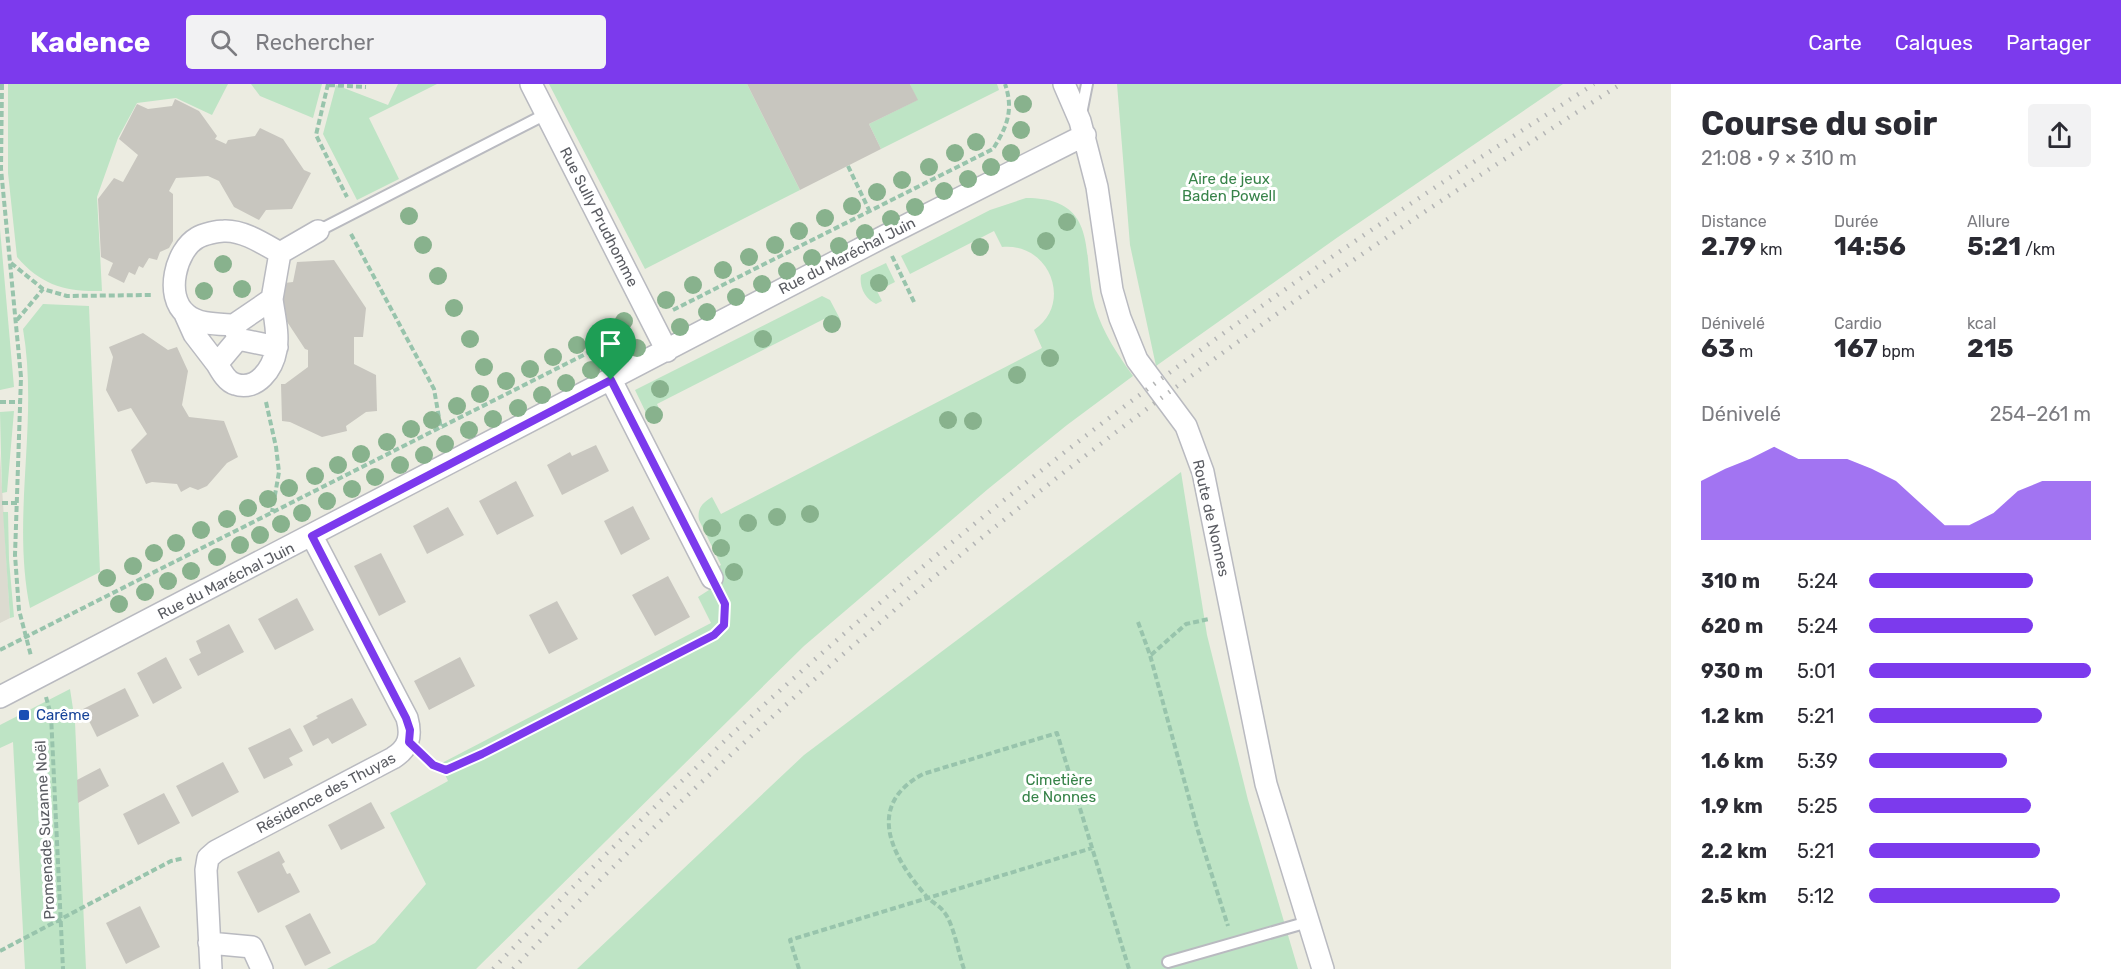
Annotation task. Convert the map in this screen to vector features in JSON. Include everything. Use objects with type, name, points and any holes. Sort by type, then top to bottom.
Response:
[{"type":"street","name":"Rue Sully Prudhomme","points":[[531,84],[667,351]]},
{"type":"street","name":"Route de Nonnes","points":[[1064,84],[1083,128],[1097,187],[1112,290],[1120,318],[1137,360],[1182,421],[1203,472],[1220,542],[1230,615],[1266,784],[1323,969]]},
{"type":"street","name":"Rue du Maréchal Juin","points":[[0,697],[667,351],[1083,128]]},
{"type":"street","points":[[225,231],[258,240],[280,253],[272,299],[277,347],[273,366],[263,377],[250,384],[235,384],[216,364],[194,334],[173,294],[176,264],[197,238],[225,231]]},
{"type":"street","points":[[280,253],[318,231]]},
{"type":"street","points":[[216,364],[236,332],[272,299]]},
{"type":"street","points":[[185,314],[277,347]]},
{"type":"street","points":[[611,380],[712,578]]},
{"type":"street","name":"Résidence des Thuyas","points":[[208,858],[393,758],[403,752],[409,742],[410,730],[406,718],[312,536]]},
{"type":"street","points":[[208,858],[206,870],[211,969]]},
{"type":"street","points":[[209,943],[252,947],[262,969]]},
{"type":"lane","points":[[1083,128],[1087,84]]},
{"type":"lane","points":[[318,231],[546,114]]},
{"type":"lane","points":[[1168,962],[1308,922]]},
{"type":"path","name":"Promenade Suzanne Noël","points":[[2,84],[2,169],[17,320],[21,402],[16,577],[19,610],[31,656],[41,677],[51,715],[63,969]]},
{"type":"path","points":[[354,211],[316,135],[328,84],[366,87]]},
{"type":"path","points":[[0,650],[993,148],[1007,127],[1009,97],[1005,84]]},
{"type":"path","points":[[343,218],[434,389],[441,429]]},
{"type":"path","points":[[10,262],[43,289],[67,296],[89,298],[173,294]]},
{"type":"path","points":[[17,320],[43,289]]},
{"type":"path","points":[[263,377],[279,472],[272,513]]},
{"type":"path","points":[[0,402],[21,402]]},
{"type":"path","points":[[2,503],[17,503]]},
{"type":"path","points":[[409,742],[433,765],[446,770],[482,754],[714,635],[724,625],[725,604],[712,578]]},
{"type":"path","points":[[1150,655],[1186,624],[1230,615]]},
{"type":"path","points":[[1138,622],[1150,655],[1195,820],[1233,944]]},
{"type":"path","points":[[964,969],[946,913],[928,898],[902,864],[892,843],[889,822],[891,801],[907,782],[923,774],[1057,733],[1129,969]]},
{"type":"path","points":[[799,969],[790,940],[1092,848]]},
{"type":"path","points":[[0,951],[171,861],[189,857],[208,858]]},
{"type":"shaded area","points":[[0,454],[10,618],[0,623]]},
{"type":"green space","points":[[8,84],[228,84],[212,115],[176,98],[137,103],[118,138],[97,197],[102,291],[76,290],[55,285],[35,274],[17,257],[8,173]]},
{"type":"green space","points":[[251,84],[322,84],[313,118],[260,96]]},
{"type":"green space","points":[[398,84],[437,84],[369,118],[399,179],[357,200],[323,134],[336,85],[388,105]]},
{"type":"green space","points":[[549,84],[747,84],[800,190],[645,269]]},
{"type":"green space","points":[[910,84],[997,84],[999,90],[881,149],[869,124],[917,100]]},
{"type":"green space","name":"Aire de jeux Baden Powell","points":[[1117,84],[1563,84],[1338,237],[1156,366],[1130,245]]},
{"type":"green space","points":[[1026,198],[1050,201],[1067,208],[1078,219],[1084,234],[1091,288],[1098,317],[1111,343],[1133,376],[1067,425],[988,489],[804,646],[476,969],[327,969],[375,943],[426,884],[390,813],[448,781],[440,764],[711,623],[698,597],[709,590],[701,577],[721,565],[699,520],[700,509],[705,502],[712,497],[721,514],[1042,348],[1034,330],[1046,318],[1052,305],[1054,291],[1051,276],[1032,254],[1019,248],[1002,247],[994,231],[910,274],[901,256],[990,210]]},
{"type":"green space","points":[[0,229],[14,387],[0,390]]},
{"type":"green space","points":[[886,263],[895,282],[877,291],[882,301],[876,304],[864,292],[861,275]]},
{"type":"green space","points":[[822,296],[830,300],[840,319],[837,327],[830,330],[824,319],[657,404],[662,415],[650,421],[635,390]]},
{"type":"green space","points":[[43,304],[89,306],[100,572],[30,608],[23,539],[28,399],[23,329]]},
{"type":"green space","points":[[14,411],[7,492],[2,493],[0,412]]},
{"type":"green space","name":"Cimetière de Nonnes","points":[[1181,472],[1207,635],[1248,800],[1298,969],[577,969],[804,755]]},
{"type":"green space","points":[[3,512],[8,512],[14,617],[10,618]]},
{"type":"green space","points":[[70,689],[75,722],[86,969],[25,969],[13,742],[0,748],[0,725]]},
{"type":"building","points":[[747,84],[910,84],[918,100],[869,124],[881,149],[800,190]]},
{"type":"building","points":[[175,99],[199,111],[217,136],[215,139],[226,144],[228,140],[255,136],[260,128],[283,139],[304,170],[311,173],[292,209],[266,210],[259,220],[234,207],[219,181],[208,176],[176,178],[169,191],[173,194],[173,241],[169,248],[160,252],[157,260],[149,258],[143,268],[139,266],[135,275],[129,272],[124,283],[108,275],[113,263],[101,257],[98,199],[114,178],[123,182],[138,155],[119,139],[137,104],[148,109],[172,106]]},
{"type":"building","points":[[334,260],[366,308],[363,337],[354,337],[354,364],[376,375],[377,411],[366,412],[346,426],[347,431],[322,437],[290,422],[282,421],[281,384],[285,384],[308,367],[308,350],[305,349],[280,311],[280,303],[284,298],[284,283],[293,282],[297,262]]},
{"type":"building","points":[[143,333],[168,350],[177,347],[188,371],[182,405],[189,417],[224,421],[238,457],[227,463],[207,486],[198,490],[190,487],[181,492],[177,484],[152,482],[146,484],[131,450],[147,434],[131,408],[118,412],[106,390],[113,357],[109,347]]},
{"type":"building","points":[[596,445],[609,471],[562,495],[547,465],[570,452],[572,456]]},
{"type":"building","points":[[516,481],[534,516],[497,535],[479,501]]},
{"type":"building","points":[[633,506],[650,539],[621,555],[604,521]]},
{"type":"building","points":[[448,507],[464,535],[427,554],[413,526]]},
{"type":"building","points":[[381,553],[406,602],[379,616],[354,566]]},
{"type":"building","points":[[668,576],[690,617],[655,636],[632,595]]},
{"type":"building","points":[[297,598],[314,630],[275,650],[258,619]]},
{"type":"building","points":[[557,601],[578,639],[549,654],[529,615]]},
{"type":"building","points":[[229,624],[244,652],[198,676],[189,659],[201,653],[196,641]]},
{"type":"building","points":[[166,657],[182,688],[153,704],[137,673]]},
{"type":"building","points":[[460,657],[475,686],[429,710],[414,681]]},
{"type":"building","points":[[125,688],[139,716],[97,737],[83,709]]},
{"type":"building","points":[[352,698],[367,725],[332,744],[328,738],[313,746],[303,726],[318,718],[316,716]]},
{"type":"building","points":[[290,728],[303,751],[289,758],[293,765],[264,779],[248,748]]},
{"type":"building","points":[[223,762],[239,792],[192,817],[176,786]]},
{"type":"building","points":[[100,768],[109,786],[78,803],[77,780]]},
{"type":"building","points":[[164,793],[180,823],[138,845],[123,814]]},
{"type":"building","points":[[371,802],[385,828],[341,850],[328,825]]},
{"type":"building","points":[[279,851],[285,862],[282,864],[287,874],[290,873],[300,892],[258,913],[237,872]]},
{"type":"building","points":[[140,906],[160,947],[126,964],[106,923]]},
{"type":"building","points":[[310,913],[331,953],[305,966],[285,926]]},
{"type":"railway","points":[[493,969],[580,880],[760,708],[949,545],[1046,467],[1145,391],[1288,288],[1418,199],[1594,84]]},
{"type":"railway","points":[[513,969],[598,882],[776,714],[868,633],[1058,477],[1253,331],[1344,267],[1481,174],[1621,84]]},
{"type":"place","name":"Carême","points":[[24,715]]},
{"type":"route","points":[[611,380],[725,604],[724,625],[714,635],[482,754],[446,770],[433,765],[409,742],[410,730],[406,718],[312,536],[611,380]]}]
